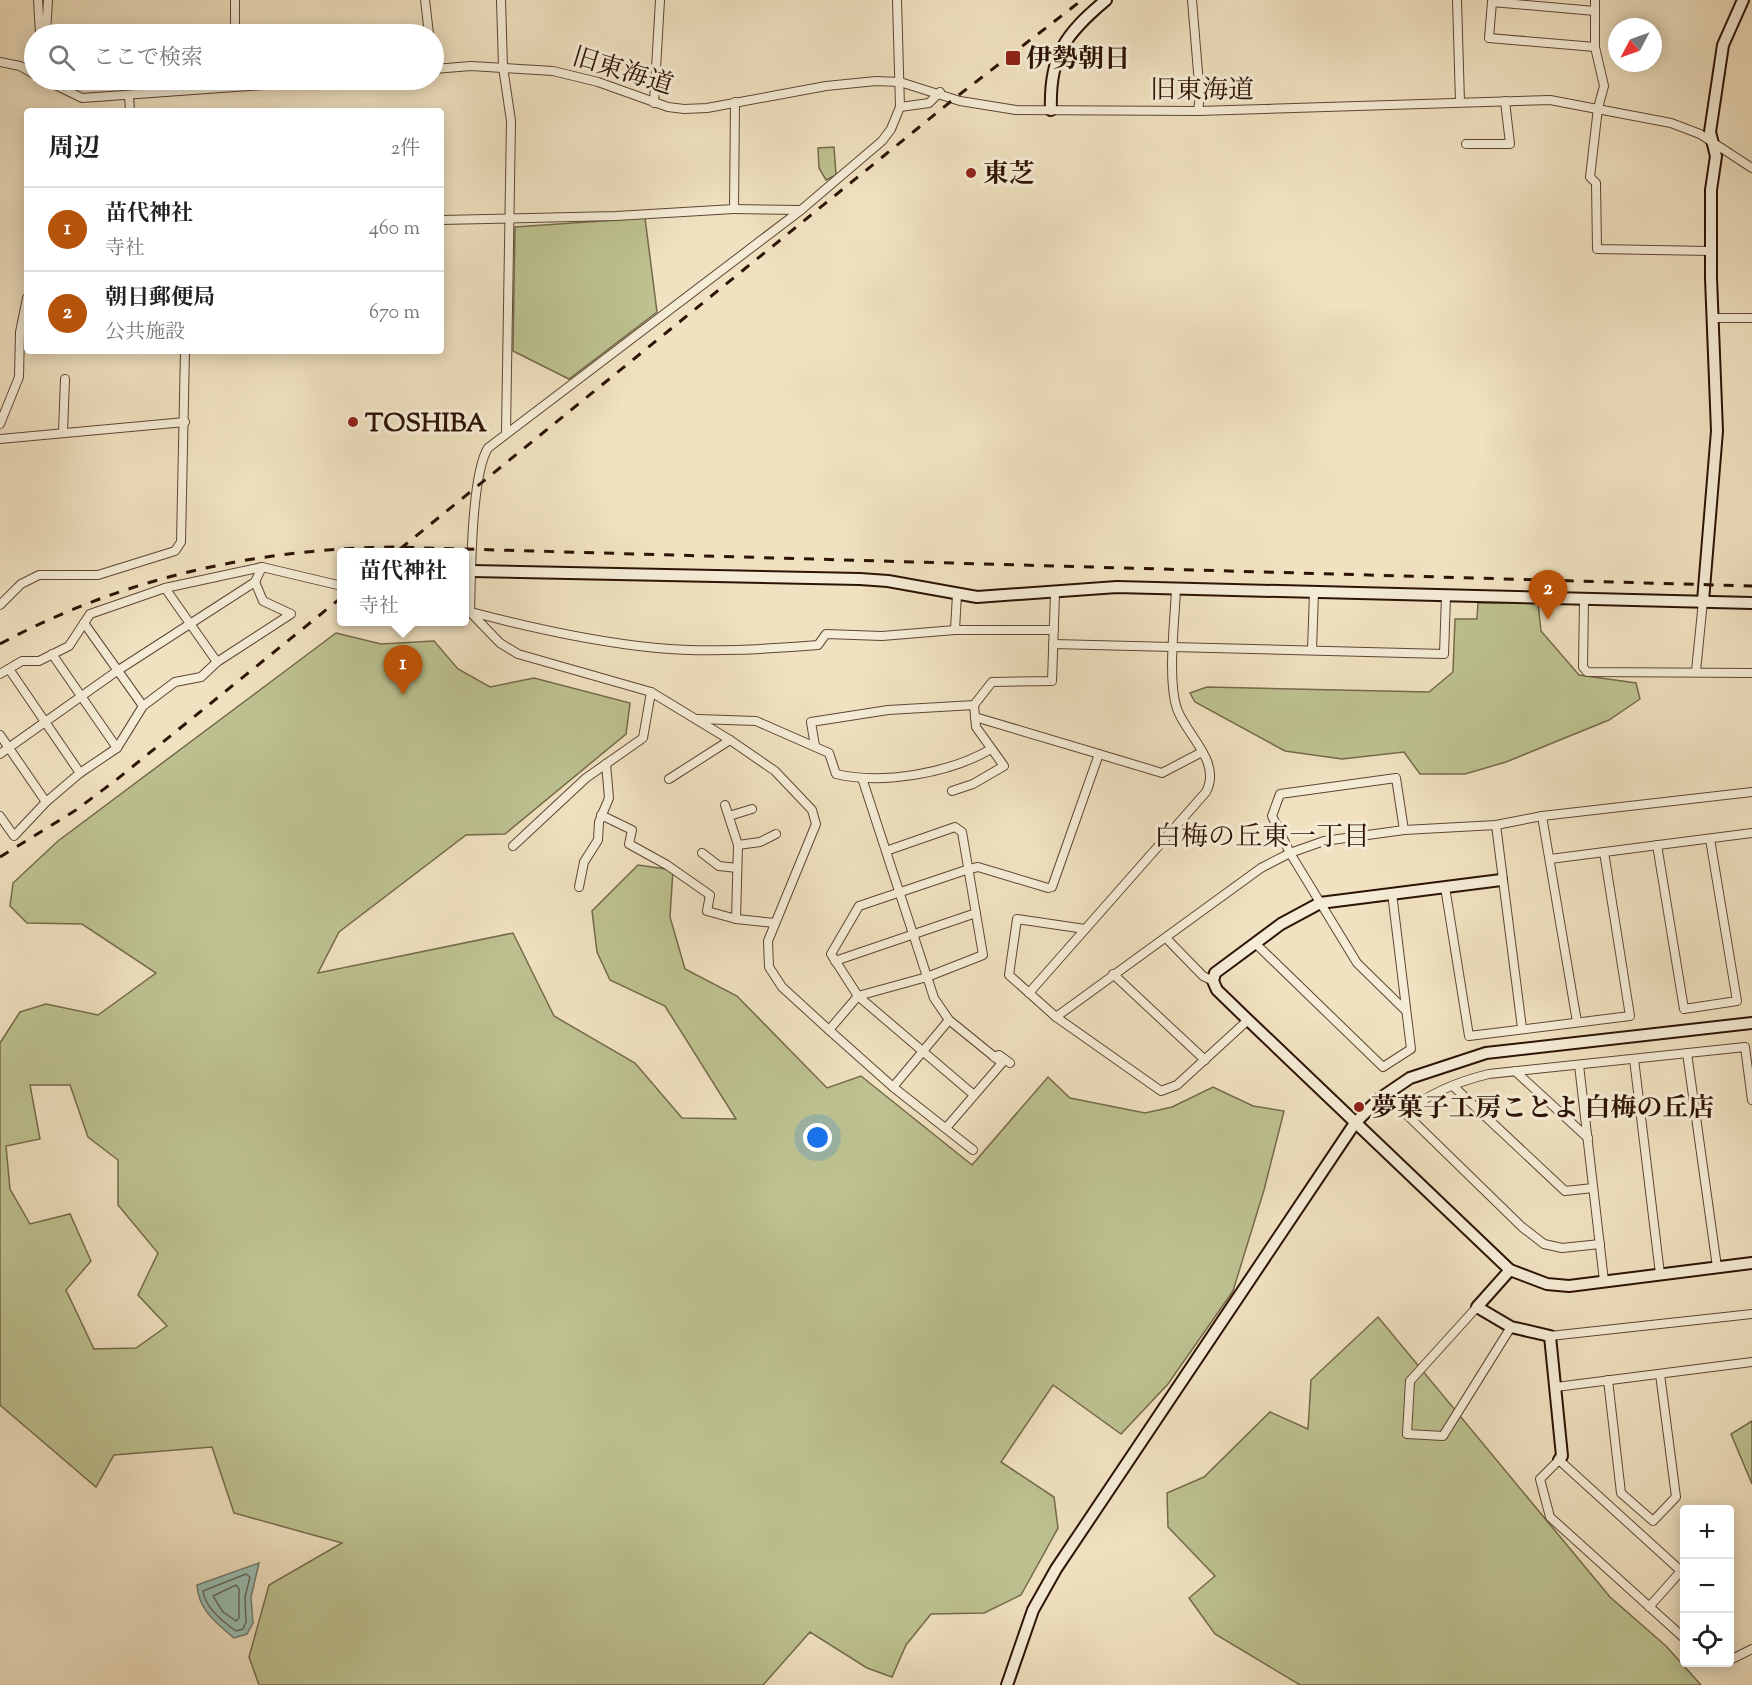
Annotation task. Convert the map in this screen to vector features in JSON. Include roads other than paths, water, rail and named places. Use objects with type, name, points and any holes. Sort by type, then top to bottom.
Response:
[{"type":"street","points":[[38,0],[39,24]]},
{"type":"street","points":[[47,24],[48,0]]},
{"type":"street","points":[[235,0],[235,24]]},
{"type":"street","points":[[425,0],[428,24]]},
{"type":"street","points":[[501,0],[503,67],[511,121],[506,432]]},
{"type":"street","points":[[654,103],[660,0]]},
{"type":"street","points":[[469,591],[480,466],[488,448],[506,432],[801,210],[882,141],[891,129],[900,107],[897,0]]},
{"type":"street","points":[[1051,110],[1050,80],[1055,59],[1074,31],[1106,0]]},
{"type":"street","points":[[1192,0],[1200,96],[1198,111]]},
{"type":"street","points":[[1456,0],[1460,102]]},
{"type":"street","points":[[1595,0],[1595,47],[1604,86],[1598,108],[1590,177],[1596,183],[1597,249],[1711,251]]},
{"type":"street","points":[[1696,671],[1717,431],[1711,251],[1711,190],[1716,156],[1710,132],[1718,66],[1723,45],[1743,0]]},
{"type":"street","points":[[1595,11],[1492,2],[1489,38],[1595,47]]},
{"type":"street","points":[[0,62],[24,68]]},
{"type":"street","name":"旧東海道","points":[[444,69],[503,67],[553,71],[598,82],[654,103],[684,109],[826,86],[900,82],[985,107],[1051,110],[1198,111],[1550,100],[1671,123],[1712,142],[1752,168]]},
{"type":"street","points":[[66,90],[82,98],[187,90]]},
{"type":"street","points":[[900,107],[929,103],[940,93]]},
{"type":"street","points":[[129,96],[130,108]]},
{"type":"street","points":[[1466,144],[1510,144],[1504,100]]},
{"type":"street","points":[[734,209],[735,102]]},
{"type":"street","points":[[444,220],[734,209],[801,210]]},
{"type":"street","points":[[0,424],[19,377],[20,332],[24,313]]},
{"type":"street","points":[[1713,318],[1752,318]]},
{"type":"street","points":[[0,605],[21,584],[39,575],[98,575],[175,551],[181,542],[185,422],[184,354]]},
{"type":"street","points":[[63,432],[65,379]]},
{"type":"street","points":[[0,439],[185,422]]},
{"type":"street","points":[[0,754],[117,671],[255,582],[262,567]]},
{"type":"street","points":[[0,674],[22,661],[39,661],[69,646],[90,614],[165,588],[262,567],[337,585]]},
{"type":"street","points":[[471,571],[860,579],[888,581],[978,597],[1004,597],[1108,587],[1752,603]]},
{"type":"street","points":[[0,816],[14,836],[46,802],[80,772],[117,748],[143,706],[175,681],[201,677],[217,663],[291,614],[263,601],[255,582]]},
{"type":"street","points":[[165,588],[217,663]]},
{"type":"street","points":[[1029,993],[1206,792],[1211,783],[1211,772],[1202,752],[1183,723],[1176,706],[1173,688],[1176,588]]},
{"type":"street","points":[[1312,650],[1314,592]]},
{"type":"street","points":[[952,791],[973,784],[1004,766],[976,727],[974,705],[992,682],[1052,681],[1056,593]]},
{"type":"street","points":[[955,630],[957,594]]},
{"type":"street","points":[[1053,644],[1444,654],[1446,596]]},
{"type":"street","points":[[1584,600],[1583,667],[1587,672],[1752,673]]},
{"type":"street","points":[[469,612],[519,625],[658,648],[775,649],[818,645],[826,634],[882,636],[955,630],[1054,630]]},
{"type":"street","points":[[469,613],[500,643],[518,654],[651,692],[730,740],[775,771],[803,800],[815,816],[814,832],[768,941],[769,967],[782,987],[829,1030],[893,1086],[973,1150]]},
{"type":"street","points":[[84,623],[143,706]]},
{"type":"street","points":[[52,654],[117,748]]},
{"type":"street","points":[[9,669],[80,772]]},
{"type":"street","points":[[513,846],[586,778],[643,738],[651,692]]},
{"type":"street","points":[[815,746],[811,722],[888,710],[974,705]]},
{"type":"street","points":[[975,717],[1162,773],[1202,752]]},
{"type":"street","points":[[696,719],[756,721],[829,753],[837,774],[881,780],[969,762],[992,749]]},
{"type":"street","points":[[0,735],[46,802]]},
{"type":"street","points":[[669,779],[730,740]]},
{"type":"street","points":[[974,1095],[922,1053],[858,996],[831,954],[860,906],[969,869],[978,867],[1048,888],[1052,887],[1099,754]]},
{"type":"street","points":[[579,887],[584,862],[598,840],[601,815],[609,798],[606,764]]},
{"type":"street","points":[[862,778],[934,998],[949,1020],[1002,1064],[946,1128]]},
{"type":"street","points":[[1404,830],[1396,778],[1280,794],[1272,816],[1290,853],[1357,963],[1405,1011]]},
{"type":"street","points":[[1056,1017],[1261,868],[1290,853],[1324,841],[1404,830],[1496,825],[1542,816],[1752,792]]},
{"type":"street","points":[[725,805],[738,845],[736,919]]},
{"type":"street","points":[[729,816],[752,809]]},
{"type":"street","points":[[601,815],[632,830],[629,844],[667,865],[710,895],[707,911],[736,919],[776,923]]},
{"type":"street","points":[[1542,816],[1577,1022]]},
{"type":"street","points":[[1496,825],[1501,880],[1522,1028]]},
{"type":"street","points":[[829,1030],[858,996],[927,977],[983,955],[962,832],[955,827],[886,851]]},
{"type":"street","points":[[1550,859],[1752,833]]},
{"type":"street","points":[[738,845],[760,842],[776,834]]},
{"type":"street","points":[[1657,845],[1684,1009],[1737,1000],[1710,838]]},
{"type":"street","points":[[1445,886],[1469,1035],[1630,1016],[1604,852]]},
{"type":"street","points":[[702,853],[719,866],[737,868]]},
{"type":"street","points":[[1213,981],[1215,974],[1281,924],[1320,903],[1501,880]]},
{"type":"street","points":[[1255,943],[1383,1068],[1411,1049],[1392,893]]},
{"type":"street","points":[[835,961],[976,913]]},
{"type":"street","points":[[1085,929],[1017,919],[1009,975],[1056,1017],[1161,1091],[1177,1085],[1248,1020]]},
{"type":"street","points":[[1166,938],[1203,976],[1213,981],[1217,990],[1248,1020],[1510,1270],[1547,1284],[1569,1286],[1752,1263]]},
{"type":"street","points":[[1113,974],[1205,1060]]},
{"type":"street","points":[[893,1086],[949,1020]]},
{"type":"street","points":[[1007,1685],[1033,1610],[1056,1569],[1355,1123],[1379,1099],[1410,1078],[1486,1053],[1752,1023]]},
{"type":"street","points":[[1600,1244],[1562,1248],[1544,1244],[1522,1227],[1405,1113],[1420,1101],[1469,1078],[1515,1071],[1745,1047],[1752,1100]]},
{"type":"street","points":[[1688,1053],[1717,1267]]},
{"type":"street","points":[[994,1057],[999,1055],[1010,1063]]},
{"type":"street","points":[[1634,1059],[1660,1274]]},
{"type":"street","points":[[1579,1065],[1604,1281]]},
{"type":"street","points":[[1515,1071],[1588,1138]]},
{"type":"street","points":[[1453,1086],[1565,1191],[1593,1188]]},
{"type":"street","points":[[1510,1270],[1410,1381],[1407,1434],[1443,1436],[1511,1327]]},
{"type":"street","points":[[1477,1307],[1511,1327],[1550,1336],[1752,1314]]},
{"type":"street","points":[[1550,1336],[1562,1456],[1540,1479],[1550,1517],[1680,1634]]},
{"type":"street","points":[[1556,1387],[1752,1362]]},
{"type":"street","points":[[1608,1380],[1621,1493],[1653,1521],[1676,1497],[1660,1374]]},
{"type":"street","points":[[1558,1460],[1681,1571],[1649,1607]]},
{"type":"street","points":[[1734,1658],[1752,1649]]},
{"type":"water","points":[[259,1563],[251,1597],[253,1623],[247,1634],[234,1638],[204,1608],[197,1585]]},
{"type":"railway","points":[[401,548],[955,98],[1082,0]]},
{"type":"railway","points":[[367,548],[428,548]]},
{"type":"railway","points":[[0,644],[93,601],[190,571],[240,561],[337,549]]},
{"type":"railway","points":[[469,549],[1752,586]]},
{"type":"railway","points":[[0,857],[76,810],[116,780],[337,601]]},
{"type":"place","name":"伊勢朝日","points":[[1013,58]]},
{"type":"place","name":"東芝","points":[[971,173]]},
{"type":"place","name":"TOSHIBA","points":[[353,422]]},
{"type":"place","name":"朝日郵便局","points":[[1548,620]]},
{"type":"place","name":"苗代神社","points":[[403,695]]},
{"type":"place","name":"夢菓子工房ことよ 白梅の丘店","points":[[1359,1107]]},
{"type":"district","name":"白梅の丘東一丁目","points":[[1262,836]]}]
